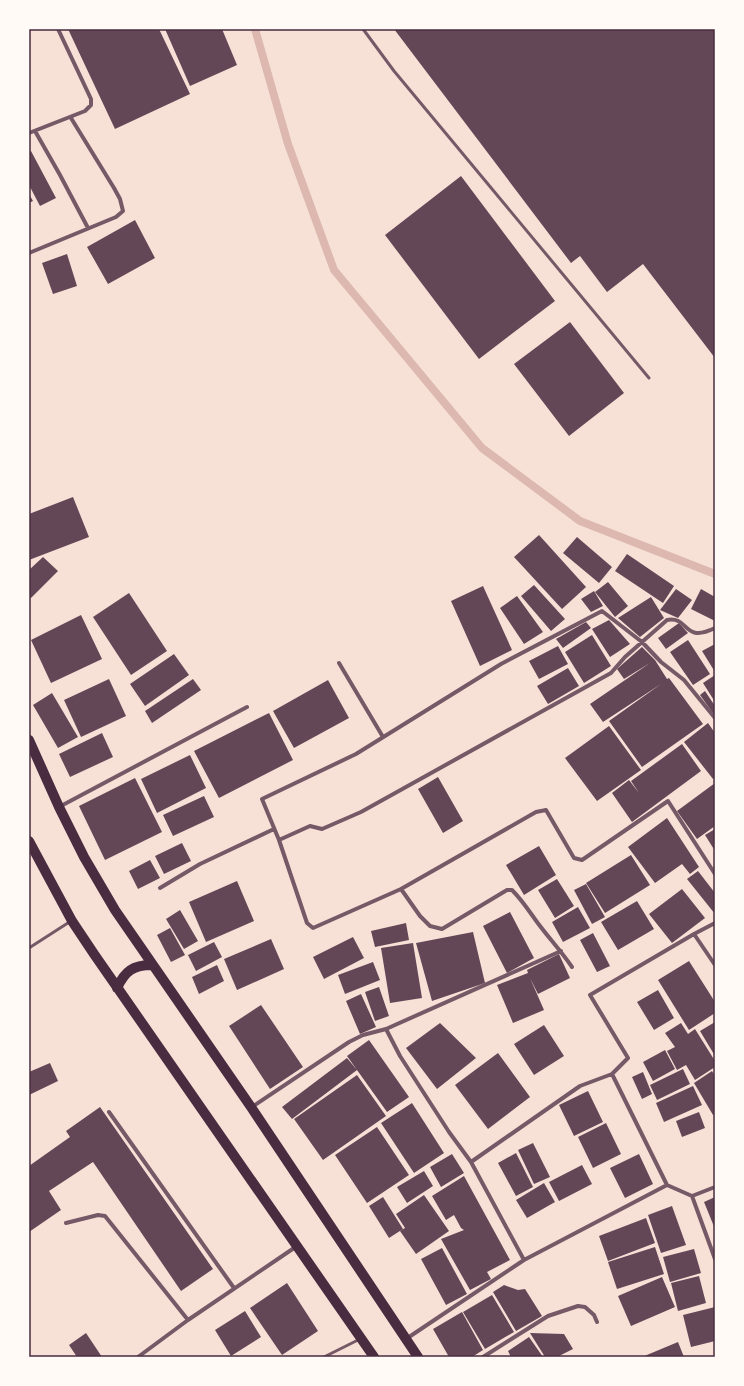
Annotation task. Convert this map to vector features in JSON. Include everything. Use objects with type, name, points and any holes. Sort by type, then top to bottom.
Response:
[{"type":"main road","points":[[29,740],[59,807],[92,871],[115,910],[251,1107],[405,1340],[418,1357]]},
{"type":"main road","points":[[29,841],[72,921],[374,1357]]},
{"type":"main road","points":[[118,988],[122,977],[130,969],[141,965],[152,965]]},
{"type":"street","points":[[29,133],[70,118],[85,111],[92,105],[91,99],[58,29]]},
{"type":"street","points":[[29,253],[116,217],[123,211],[120,199],[114,188],[70,118]]},
{"type":"street","points":[[35,131],[88,228]]},
{"type":"street","points":[[715,718],[684,680],[661,662],[642,642],[602,611],[501,664],[356,754],[262,799],[279,840],[307,923],[313,928],[401,889],[536,812],[546,810],[574,858],[582,860],[668,801],[715,874]]},
{"type":"street","points":[[279,840],[310,826],[322,829],[360,812],[611,673],[625,657],[668,620],[674,619],[679,621],[695,634],[705,633],[715,628]]},
{"type":"street","points":[[339,663],[383,737]]},
{"type":"street","points":[[59,807],[247,707]]},
{"type":"street","points":[[160,888],[200,864],[274,829]]},
{"type":"street","points":[[401,889],[420,916],[430,926],[442,929],[507,890],[512,890],[522,899],[537,922],[572,967]]},
{"type":"street","points":[[471,1162],[580,1086],[612,1074],[628,1058],[590,995],[715,923]]},
{"type":"street","points":[[694,934],[715,965]]},
{"type":"street","points":[[251,1107],[349,1042],[363,1035],[386,1029],[561,951]]},
{"type":"street","points":[[386,1029],[400,1056],[445,1126],[471,1162],[524,1260]]},
{"type":"street","points":[[612,1074],[667,1185],[692,1196],[715,1188]]},
{"type":"street","points":[[109,1112],[234,1288]]},
{"type":"street","points":[[405,1340],[524,1260],[667,1185]]},
{"type":"street","points":[[692,1196],[715,1259]]},
{"type":"street","points":[[66,1223],[98,1215],[105,1216],[188,1320]]},
{"type":"street","points":[[138,1357],[188,1320],[297,1246]]},
{"type":"street","points":[[483,1357],[548,1316],[578,1306],[585,1307],[594,1316],[597,1322]]},
{"type":"lane","points":[[363,29],[404,84],[648,378]]},
{"type":"lane","points":[[29,948],[72,921]]},
{"type":"lane","points":[[324,1357],[362,1338]]},
{"type":"building","points":[[68,29],[159,29],[190,94],[115,129]]},
{"type":"building","points":[[165,29],[222,29],[237,65],[190,86]]},
{"type":"building","points":[[394,29],[715,29],[715,358],[643,264],[607,292],[580,256],[571,263]]},
{"type":"building","points":[[31,151],[56,198],[40,206],[29,185],[29,152]]},
{"type":"building","points":[[461,176],[555,301],[479,359],[385,235]]},
{"type":"building","points":[[29,194],[33,201],[29,203]]},
{"type":"building","points":[[135,220],[155,258],[108,284],[87,247]]},
{"type":"building","points":[[67,254],[77,286],[53,294],[42,263]]},
{"type":"building","points":[[570,322],[624,393],[569,436],[514,364]]},
{"type":"building","points":[[73,497],[89,537],[29,560],[29,514]]},
{"type":"building","points":[[539,535],[586,587],[562,609],[514,557]]},
{"type":"building","points":[[577,537],[612,567],[599,583],[563,553]]},
{"type":"building","points":[[627,554],[674,586],[663,603],[615,571]]},
{"type":"building","points":[[43,557],[58,571],[31,598],[29,597],[29,570]]},
{"type":"building","points":[[608,582],[628,606],[615,617],[595,592]]},
{"type":"building","points":[[534,585],[565,619],[551,631],[521,596]]},
{"type":"building","points":[[483,586],[512,650],[480,666],[451,601]]},
{"type":"building","points":[[676,589],[692,600],[678,618],[660,610]]},
{"type":"building","points":[[701,589],[715,597],[715,621],[691,609]]},
{"type":"building","points":[[594,591],[603,606],[591,612],[581,599]]},
{"type":"building","points":[[129,593],[167,651],[131,675],[93,617]]},
{"type":"building","points":[[517,596],[543,632],[524,644],[500,608]]},
{"type":"building","points":[[651,597],[664,618],[640,637],[618,618]]},
{"type":"building","points":[[81,615],[102,659],[51,683],[31,640]]},
{"type":"building","points":[[609,620],[630,644],[610,657],[592,629]]},
{"type":"building","points":[[586,622],[591,628],[563,648],[556,639]]},
{"type":"building","points":[[679,623],[688,633],[666,649],[658,638]]},
{"type":"building","points":[[592,635],[611,666],[584,683],[565,652]]},
{"type":"building","points":[[688,640],[710,674],[693,685],[670,652]]},
{"type":"building","points":[[715,644],[715,672],[702,651]]},
{"type":"building","points":[[558,646],[568,664],[539,679],[529,661]]},
{"type":"building","points":[[642,647],[655,660],[667,679],[669,678],[703,724],[642,767],[609,721],[661,684],[603,722],[590,704],[650,663],[624,679],[617,669]]},
{"type":"building","points":[[174,654],[189,675],[145,706],[130,684]]},
{"type":"building","points":[[568,668],[579,686],[548,704],[537,686]]},
{"type":"building","points":[[715,675],[715,702],[703,683]]},
{"type":"building","points":[[109,679],[126,716],[81,737],[64,700]]},
{"type":"building","points":[[193,679],[201,690],[152,723],[145,711]]},
{"type":"building","points":[[328,680],[349,718],[294,748],[273,711]]},
{"type":"building","points":[[705,691],[715,706],[715,716],[700,695]]},
{"type":"building","points":[[52,693],[78,737],[58,748],[33,705]]},
{"type":"building","points":[[269,713],[293,760],[219,798],[194,751]]},
{"type":"building","points":[[708,723],[715,733],[715,777],[713,779],[684,742]]},
{"type":"building","points":[[609,726],[641,770],[597,801],[565,758]]},
{"type":"building","points":[[102,733],[113,757],[70,777],[59,754]]},
{"type":"building","points":[[682,744],[701,771],[632,822],[612,793],[629,780],[639,793],[631,781]]},
{"type":"building","points":[[190,755],[206,788],[157,813],[141,779]]},
{"type":"building","points":[[438,777],[463,821],[443,833],[418,789]]},
{"type":"building","points":[[135,778],[162,832],[105,860],[79,806]]},
{"type":"building","points":[[715,783],[715,826],[697,839],[677,811]]},
{"type":"building","points":[[204,796],[214,817],[173,836],[163,815]]},
{"type":"building","points":[[667,818],[699,867],[690,874],[682,864],[655,883],[628,847]]},
{"type":"building","points":[[715,829],[715,851],[705,835]]},
{"type":"building","points":[[182,843],[191,861],[164,874],[155,856]]},
{"type":"building","points":[[539,846],[556,875],[524,895],[506,865]]},
{"type":"building","points":[[631,855],[650,885],[605,913],[586,883]]},
{"type":"building","points":[[150,860],[160,878],[138,889],[129,871]]},
{"type":"building","points":[[698,871],[715,893],[715,914],[687,879]]},
{"type":"building","points":[[557,879],[574,906],[555,918],[538,890]]},
{"type":"building","points":[[237,881],[254,921],[206,942],[189,902]]},
{"type":"building","points":[[586,884],[605,917],[592,924],[574,890]]},
{"type":"building","points":[[682,889],[705,918],[672,943],[649,914]]},
{"type":"building","points":[[637,901],[654,929],[618,950],[601,922]]},
{"type":"building","points":[[578,907],[590,928],[563,942],[552,922]]},
{"type":"building","points":[[180,910],[198,941],[184,949],[166,919]]},
{"type":"building","points":[[510,912],[534,958],[507,973],[483,926]]},
{"type":"building","points":[[406,923],[409,940],[375,947],[371,931]]},
{"type":"building","points":[[170,928],[185,955],[171,962],[157,935]]},
{"type":"building","points":[[473,932],[485,983],[432,1001],[416,943]]},
{"type":"building","points":[[593,933],[610,966],[597,972],[580,940]]},
{"type":"building","points":[[353,937],[364,958],[324,979],[313,957]]},
{"type":"building","points":[[271,939],[284,969],[237,990],[224,959]]},
{"type":"building","points":[[214,942],[222,957],[196,971],[188,955]]},
{"type":"building","points":[[413,943],[422,998],[390,1003],[381,948]]},
{"type":"building","points":[[559,954],[570,978],[538,994],[530,978],[544,1010],[513,1023],[497,985],[528,973],[527,970]]},
{"type":"building","points":[[689,961],[715,1002],[715,1013],[689,1030],[658,980]]},
{"type":"building","points":[[373,962],[380,980],[345,994],[338,975]]},
{"type":"building","points":[[217,965],[224,981],[199,994],[192,977]]},
{"type":"building","points":[[379,987],[389,1016],[375,1021],[365,992]]},
{"type":"building","points":[[658,990],[674,1018],[654,1030],[637,1002]]},
{"type":"building","points":[[361,994],[376,1027],[360,1034],[346,1001]]},
{"type":"building","points":[[261,1005],[303,1067],[270,1089],[229,1026]]},
{"type":"building","points":[[715,1022],[715,1056],[700,1031]]},
{"type":"building","points":[[440,1023],[476,1058],[437,1089],[406,1048]]},
{"type":"building","points":[[681,1023],[688,1034],[695,1029],[715,1061],[715,1067],[695,1080],[686,1065],[677,1070],[667,1051],[675,1047],[665,1033]]},
{"type":"building","points":[[544,1025],[564,1056],[534,1075],[514,1044]]},
{"type":"building","points":[[369,1040],[409,1097],[387,1112],[347,1056]]},
{"type":"building","points":[[665,1050],[675,1069],[653,1081],[643,1062]]},
{"type":"building","points":[[498,1053],[530,1097],[488,1129],[455,1085]]},
{"type":"building","points":[[347,1058],[357,1070],[292,1119],[282,1107]]},
{"type":"building","points":[[50,1063],[58,1081],[29,1095],[29,1072]]},
{"type":"building","points":[[683,1069],[690,1084],[657,1100],[650,1085]]},
{"type":"building","points":[[712,1071],[715,1076],[715,1114],[713,1115],[694,1083]]},
{"type":"building","points":[[643,1072],[652,1094],[642,1099],[632,1077]]},
{"type":"building","points":[[357,1075],[386,1116],[323,1160],[294,1119]]},
{"type":"building","points":[[693,1086],[702,1105],[664,1122],[656,1103]]},
{"type":"building","points":[[588,1091],[603,1122],[574,1136],[559,1105]]},
{"type":"building","points":[[412,1103],[444,1153],[414,1173],[381,1123]]},
{"type":"building","points":[[100,1107],[213,1269],[181,1291],[93,1162],[49,1191],[61,1210],[29,1232],[29,1166],[70,1137],[66,1131]]},
{"type":"building","points":[[699,1112],[705,1128],[682,1137],[676,1121]]},
{"type":"building","points":[[606,1123],[621,1154],[593,1168],[578,1137]]},
{"type":"building","points":[[377,1127],[409,1175],[367,1203],[335,1155]]},
{"type":"building","points":[[533,1143],[550,1177],[534,1184],[518,1150]]},
{"type":"building","points":[[516,1153],[533,1187],[516,1196],[498,1163]]},
{"type":"building","points":[[452,1154],[464,1173],[441,1187],[430,1167]]},
{"type":"building","points":[[639,1154],[653,1184],[625,1198],[610,1168]]},
{"type":"building","points":[[582,1165],[592,1184],[559,1201],[549,1182]]},
{"type":"building","points":[[424,1171],[433,1186],[407,1203],[397,1187]]},
{"type":"building","points":[[464,1176],[510,1260],[487,1272],[491,1279],[470,1290],[441,1239],[464,1230],[461,1228],[454,1215],[446,1220],[432,1196]]},
{"type":"building","points":[[544,1183],[555,1202],[527,1218],[516,1200]]},
{"type":"building","points":[[424,1195],[449,1231],[416,1254],[400,1231],[405,1228],[396,1214]]},
{"type":"building","points":[[383,1197],[403,1229],[389,1238],[369,1206]]},
{"type":"building","points":[[715,1197],[715,1229],[704,1202]]},
{"type":"building","points":[[672,1206],[686,1245],[661,1253],[648,1215]]},
{"type":"building","points":[[646,1218],[655,1243],[608,1261],[599,1236]]},
{"type":"building","points":[[655,1247],[664,1274],[617,1289],[608,1262]]},
{"type":"building","points":[[442,1248],[467,1294],[446,1305],[421,1259]]},
{"type":"building","points":[[694,1249],[701,1273],[670,1282],[663,1257]]},
{"type":"building","points":[[699,1276],[706,1303],[678,1311],[671,1283]]},
{"type":"building","points":[[662,1277],[675,1307],[631,1326],[618,1296]]},
{"type":"building","points":[[287,1283],[318,1331],[282,1355],[250,1308]]},
{"type":"building","points":[[504,1285],[518,1290],[525,1289],[542,1316],[516,1331],[493,1292]]},
{"type":"building","points":[[492,1295],[514,1332],[485,1349],[463,1312]]},
{"type":"building","points":[[715,1307],[715,1341],[691,1347],[683,1315]]},
{"type":"building","points":[[245,1311],[261,1337],[231,1356],[215,1330]]},
{"type":"building","points":[[462,1312],[483,1350],[472,1357],[449,1357],[433,1329]]},
{"type":"building","points":[[86,1333],[102,1357],[77,1357],[69,1345]]},
{"type":"building","points":[[530,1333],[564,1334],[573,1349],[557,1357],[545,1357]]},
{"type":"building","points":[[529,1337],[543,1357],[511,1357],[508,1351]]},
{"type":"building","points":[[678,1342],[684,1357],[642,1357]]},
{"type":"waterway","points":[[255,29],[288,144],[334,270],[482,448],[580,521],[715,574]]}]
